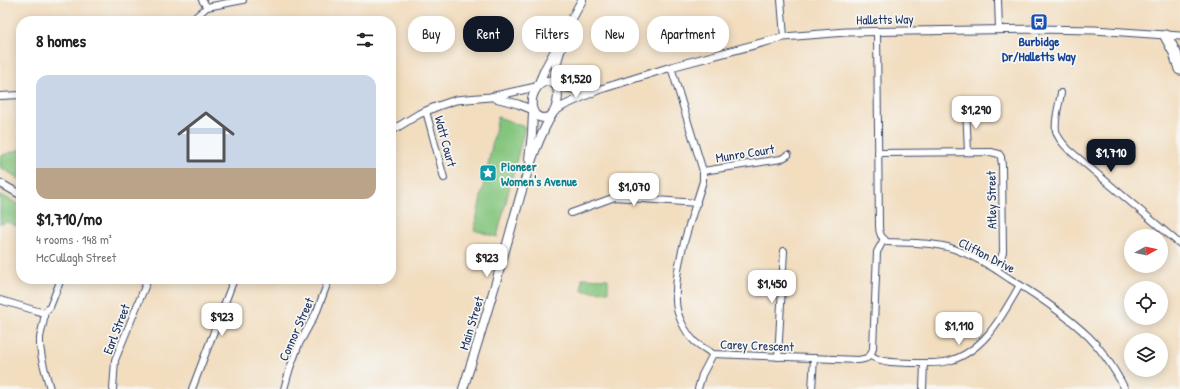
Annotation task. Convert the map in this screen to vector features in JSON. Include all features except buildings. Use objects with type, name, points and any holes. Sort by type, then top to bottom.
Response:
[{"type":"highway","points":[[1166,36],[1175,53],[1180,69]]},
{"type":"main road","points":[[574,16],[582,0]]},
{"type":"main road","points":[[554,52],[537,86],[532,102],[533,111],[537,117],[542,118],[552,114],[558,100],[556,65],[560,52]]},
{"type":"main road","points":[[537,86],[547,81],[556,85]]},
{"type":"main road","name":"Main Street","points":[[527,172],[532,134],[533,111]]},
{"type":"main road","name":"Main Street","points":[[463,389],[482,331],[527,172],[543,130],[552,114]]},
{"type":"street","points":[[202,0],[207,7]]},
{"type":"street","points":[[197,16],[207,7],[243,0]]},
{"type":"street","points":[[781,0],[784,37]]},
{"type":"street","points":[[998,0],[999,29]]},
{"type":"street","name":"Halletts Way","points":[[552,114],[563,106],[598,90],[671,67],[784,37],[877,31],[999,29],[1094,30],[1180,36]]},
{"type":"street","points":[[877,31],[879,233],[884,239],[877,252],[873,348],[871,356],[886,362],[924,363],[949,361],[970,351],[977,346],[1001,317],[1020,285]]},
{"type":"street","name":"Carey Crescent","points":[[671,67],[703,171],[703,181],[677,275],[676,302],[682,324],[694,342],[713,354],[858,360],[864,360],[871,356]]},
{"type":"street","name":"Halletts Way","points":[[556,85],[577,90],[598,90]]},
{"type":"street","points":[[396,127],[403,122],[426,111],[456,100],[490,97],[537,86]]},
{"type":"street","points":[[1061,93],[1056,132],[1061,142],[1180,244]]},
{"type":"street","points":[[0,96],[16,95]]},
{"type":"street","points":[[490,97],[512,102],[533,111]]},
{"type":"street","points":[[966,108],[968,152]]},
{"type":"street","name":"Watt Court","points":[[426,111],[444,178]]},
{"type":"street","name":"Atley Street","points":[[878,153],[968,152],[996,153],[1001,157],[1003,252],[997,270]]},
{"type":"street","name":"Munro Court","points":[[703,171],[781,159],[788,155]]},
{"type":"street","points":[[0,183],[16,192]]},
{"type":"street","points":[[571,213],[615,197],[697,203]]},
{"type":"street","name":"Clifton Drive","points":[[884,239],[889,242],[928,243],[953,249],[973,257],[997,270],[1057,310],[1089,337],[1112,366],[1126,389]]},
{"type":"street","points":[[778,357],[784,251]]},
{"type":"street","points":[[50,389],[41,352],[40,338],[45,320],[44,313],[50,306],[58,284]]},
{"type":"street","name":"Earl Street","points":[[113,389],[115,360],[146,284]]},
{"type":"street","points":[[192,389],[232,284]]},
{"type":"street","name":"Connor Street","points":[[284,389],[299,344],[317,311],[327,284]]},
{"type":"street","points":[[1,302],[44,313]]},
{"type":"street","points":[[698,389],[702,375],[713,354]]},
{"type":"street","points":[[812,389],[814,358]]},
{"type":"street","points":[[923,389],[924,363]]},
{"type":"green space","points":[[498,117],[525,127],[497,237],[474,230]]},
{"type":"green space","points":[[16,151],[16,177],[0,167],[0,156]]},
{"type":"green space","points":[[0,194],[16,203],[16,226],[7,222],[0,224]]},
{"type":"green space","points":[[582,278],[608,279],[608,292],[582,291]]},
{"type":"place","name":"Burbidge Dr/Halletts Way","points":[[1039,22]]},
{"type":"place","name":"Pioneer Women's Avenue","points":[[488,173]]}]
